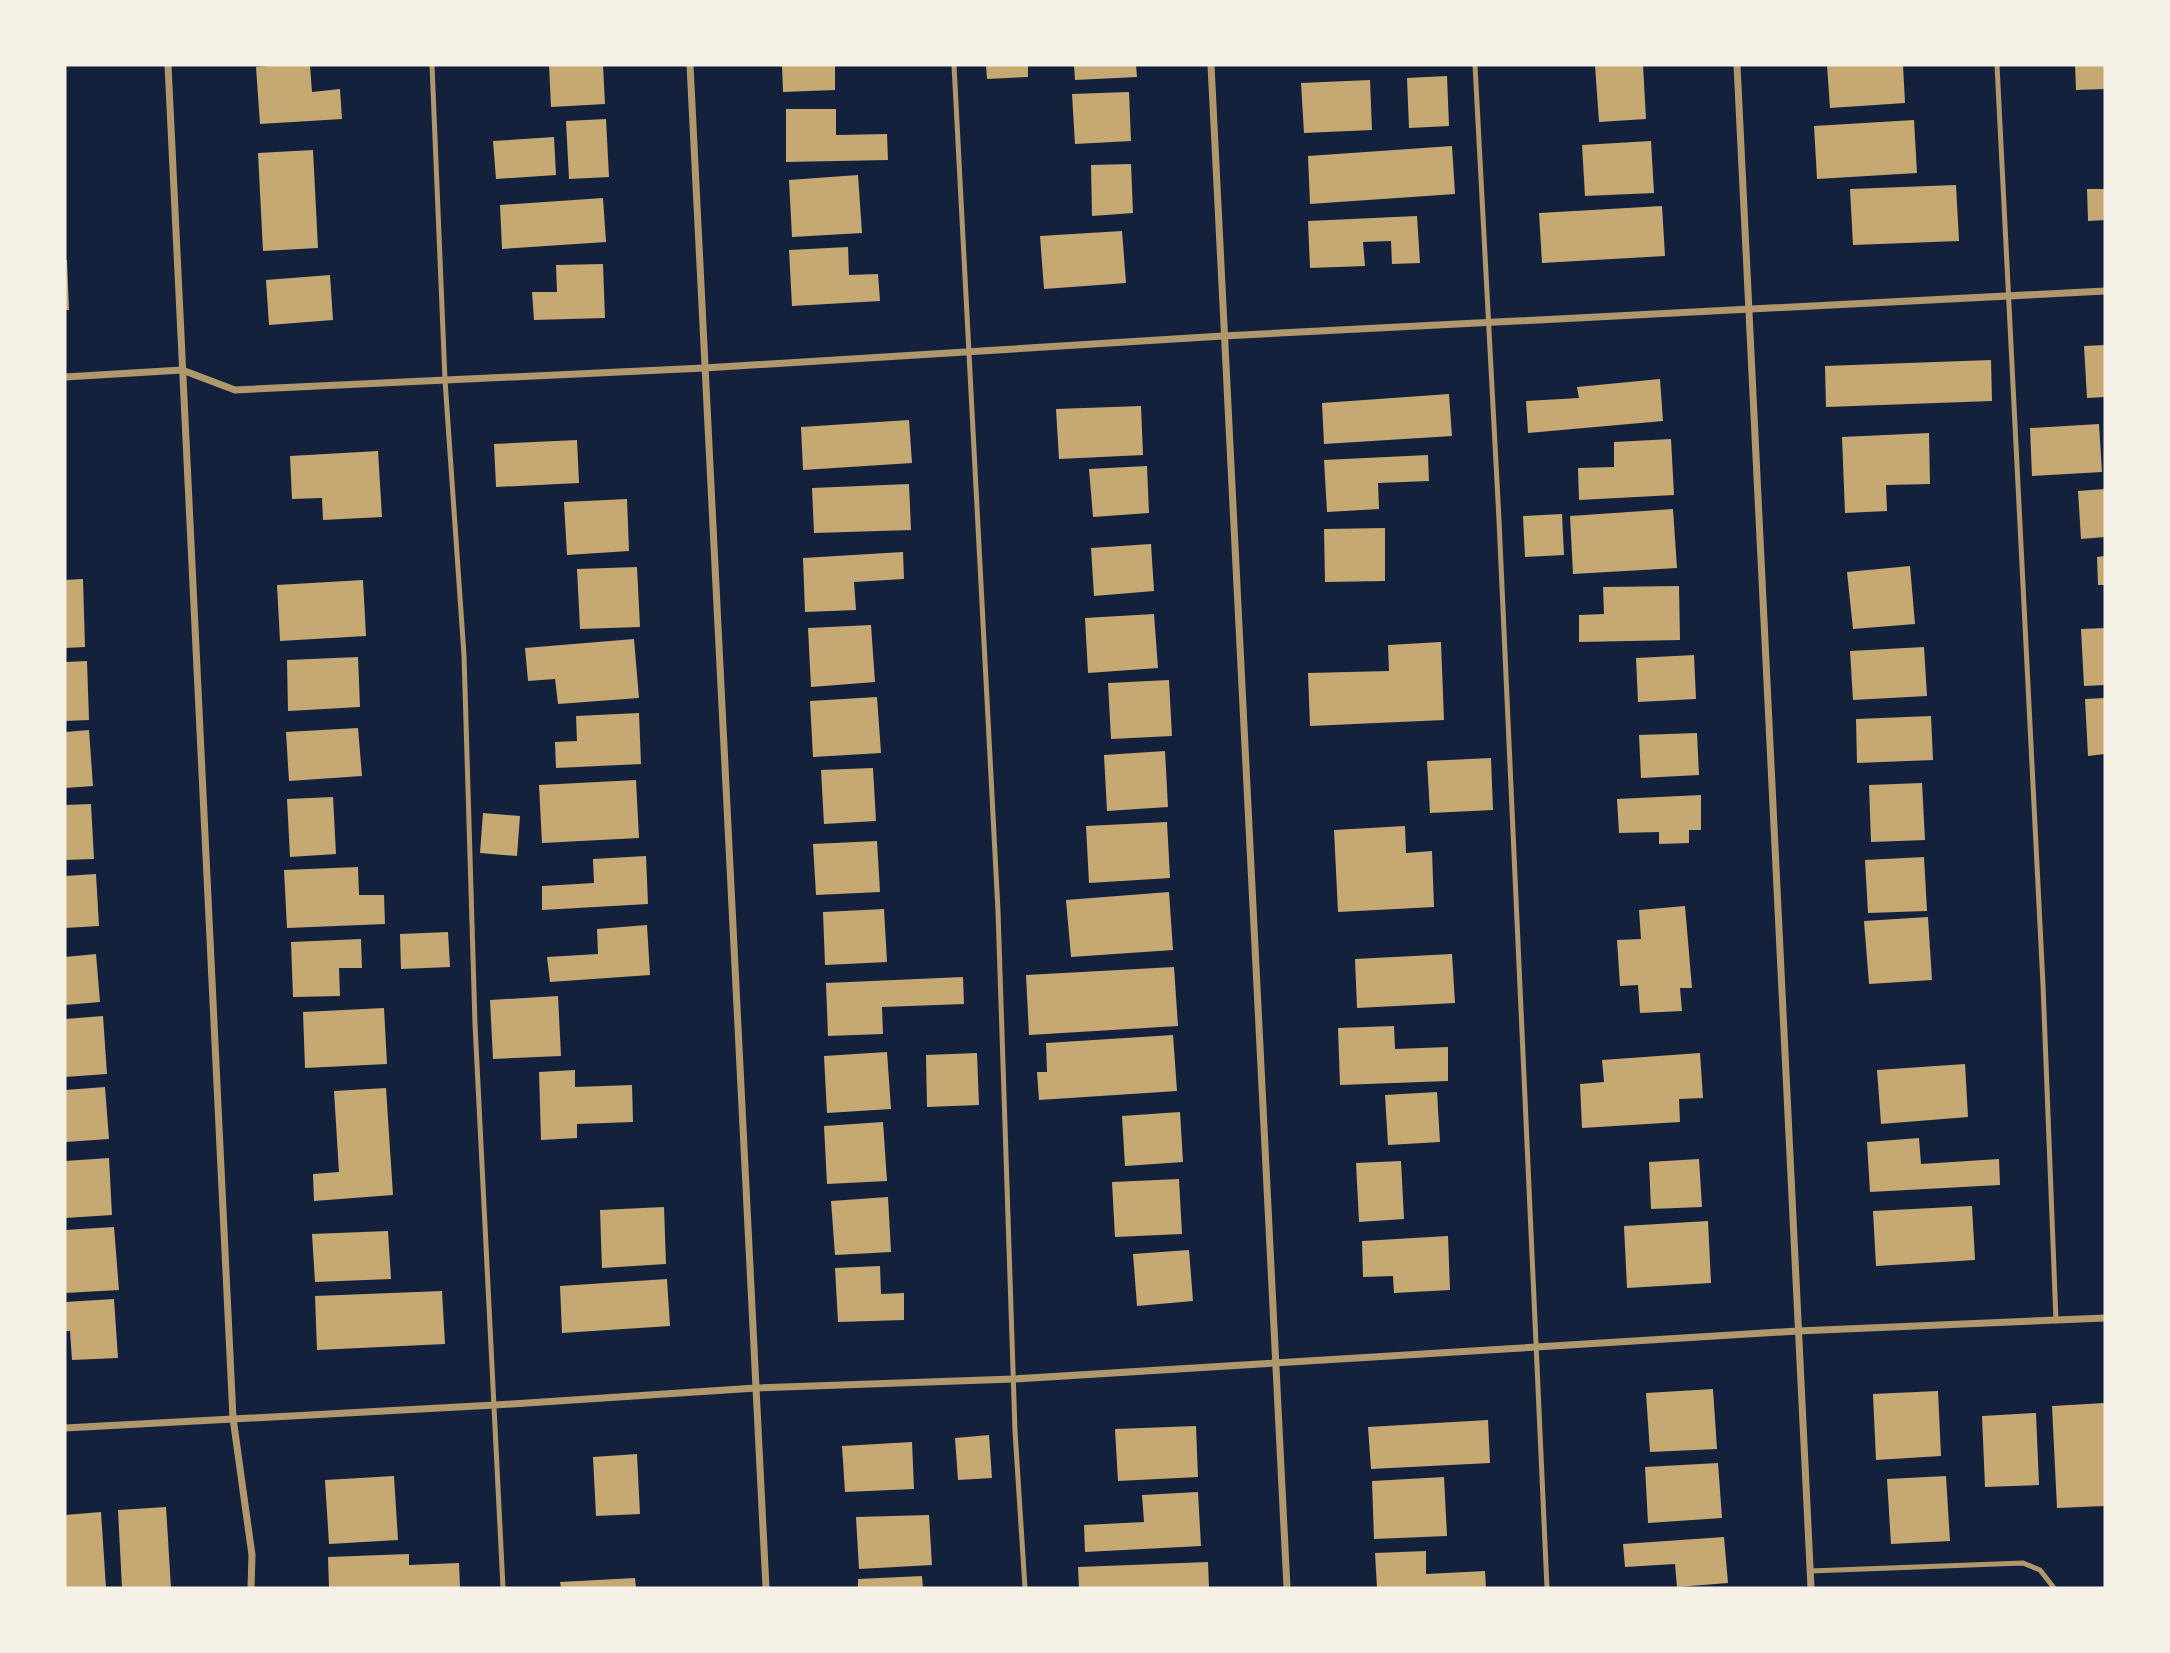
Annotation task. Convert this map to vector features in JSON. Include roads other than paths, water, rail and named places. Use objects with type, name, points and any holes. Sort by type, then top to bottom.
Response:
[{"type":"street","points":[[168,65],[233,1418],[252,1555],[251,1588]]},
{"type":"street","points":[[690,65],[766,1588]]},
{"type":"street","points":[[1211,65],[1287,1588]]},
{"type":"street","points":[[1737,65],[1811,1588]]},
{"type":"street","points":[[65,377],[182,370],[235,390],[704,368],[1223,335],[2105,291]]},
{"type":"street","points":[[65,1427],[495,1405],[756,1388],[1014,1379],[1798,1331],[2105,1318]]},
{"type":"lane","points":[[432,65],[446,380],[464,655],[475,1024],[503,1588]]},
{"type":"lane","points":[[954,65],[998,911],[1014,1379],[1025,1588]]},
{"type":"lane","points":[[1475,65],[1501,548],[1547,1588]]},
{"type":"lane","points":[[1997,65],[2043,985],[2056,1321]]},
{"type":"lane","points":[[1810,1571],[2023,1563],[2040,1570],[2054,1588]]}]
